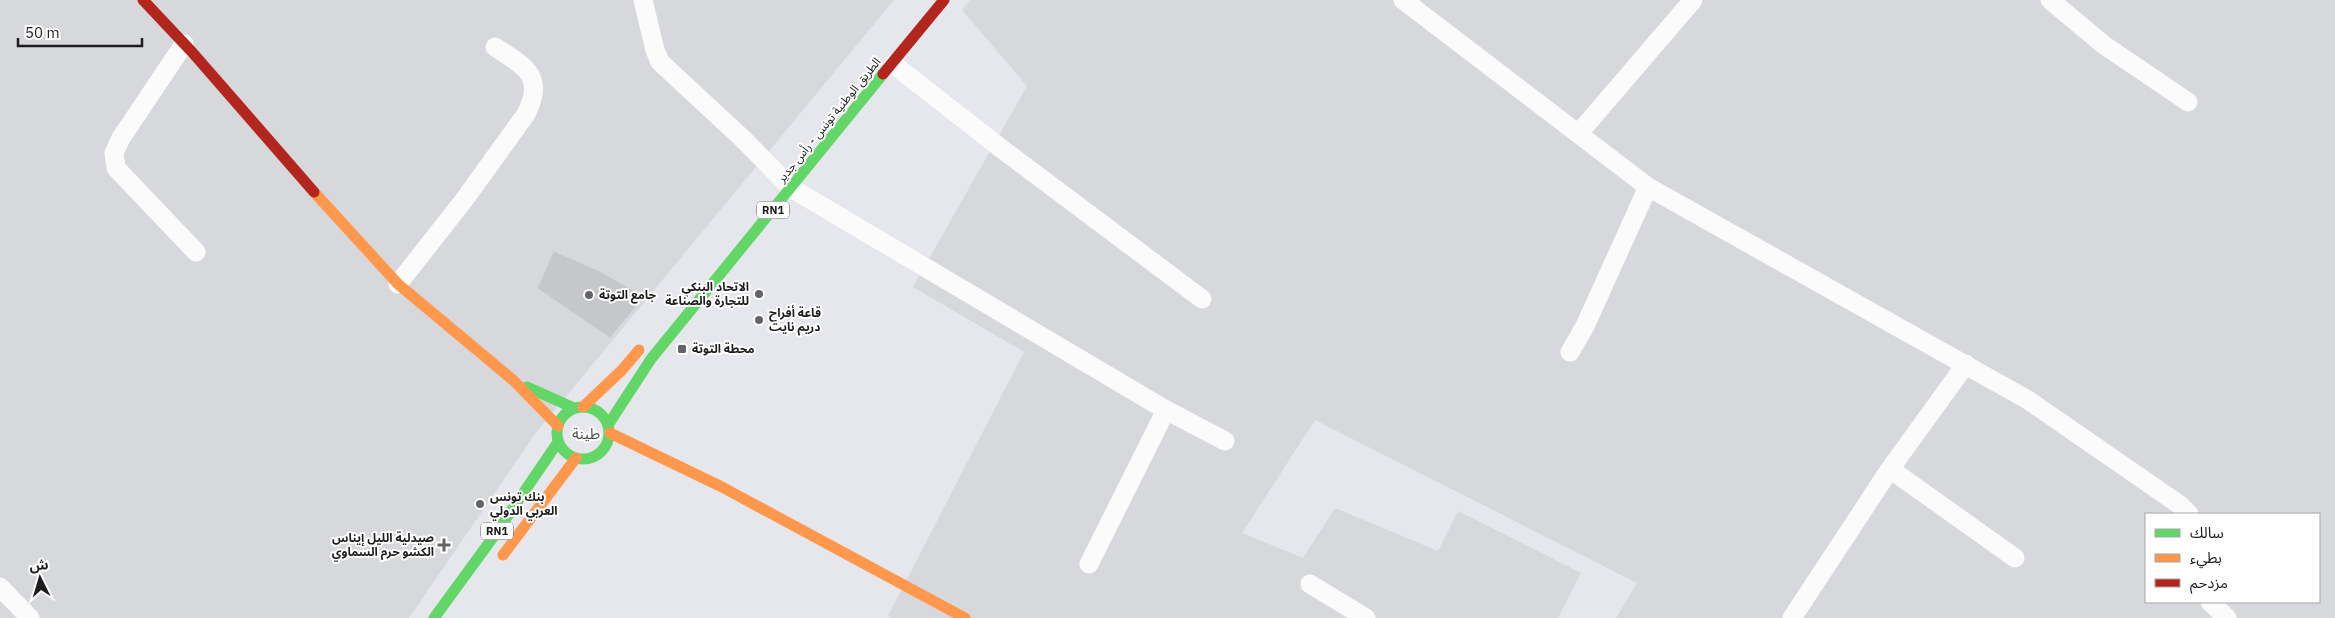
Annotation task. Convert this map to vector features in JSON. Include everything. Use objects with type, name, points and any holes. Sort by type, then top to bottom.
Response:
[{"type":"main road","points":[[143,0],[299,176],[398,284],[513,380],[558,426]]},
{"type":"main road","name":"الطريق الوطنية تونس - رأس جدير","points":[[609,429],[627,393],[651,358],[782,180],[892,64],[938,2]]},
{"type":"main road","points":[[576,458],[568,455],[558,442],[558,426],[562,418],[579,408],[622,370],[647,339]]},
{"type":"main road","points":[[513,380],[579,408],[598,412],[609,429],[722,487],[966,618]]},
{"type":"main road","name":"RN1","points":[[494,566],[576,458],[584,460],[599,454],[609,441],[609,429]]},
{"type":"main road","name":"RN1","points":[[434,618],[494,536],[558,442]]},
{"type":"street","points":[[643,0],[655,50],[660,62],[743,139],[782,180],[1166,410],[1225,441]]},
{"type":"street","points":[[1403,0],[1648,187],[1876,317],[1966,364],[2028,400],[2180,505],[2188,513]]},
{"type":"street","points":[[1579,133],[1693,0]]},
{"type":"street","points":[[2050,0],[2104,45],[2188,102]]},
{"type":"street","points":[[184,44],[121,138],[114,152],[116,168],[196,252]]},
{"type":"street","points":[[398,284],[464,200],[532,102],[535,89],[525,66],[495,47]]},
{"type":"street","points":[[892,64],[1202,299]]},
{"type":"street","points":[[1570,352],[1585,326],[1648,187]]},
{"type":"street","points":[[1792,618],[1890,469],[1966,364]]},
{"type":"street","points":[[1089,564],[1166,410]]},
{"type":"street","points":[[1890,469],[2015,558]]},
{"type":"street","points":[[1310,584],[1366,618]]},
{"type":"street","points":[[0,587],[30,618]]},
{"type":"street","points":[[2211,603],[2226,618]]},
{"type":"shaded area","points":[[0,0],[894,0],[535,434],[409,618],[0,618]]},
{"type":"shaded area","points":[[970,0],[2335,0],[2335,618],[1616,618],[1637,583],[1315,420],[1242,533],[1303,558],[1335,508],[1438,551],[1458,511],[1581,573],[1558,618],[892,618],[888,616],[1024,352],[913,287],[1027,86],[962,10]]},
{"type":"building","points":[[554,252],[600,272],[643,297],[610,337],[538,288]]},
{"type":"traffic: fast","points":[[608,425],[651,359],[883,74]]},
{"type":"traffic: fast","points":[[527,387],[574,408]]},
{"type":"traffic: fast","points":[[578,407],[588,407],[602,414],[609,428],[609,433],[609,438],[602,452],[588,459],[578,459],[568,455],[561,448],[557,438],[557,428],[561,418],[568,411],[578,407]]},
{"type":"traffic: fast","points":[[434,618],[494,536],[558,442]]},
{"type":"traffic: slow","points":[[314,192],[398,284],[513,380],[558,426]]},
{"type":"traffic: slow","points":[[583,407],[622,370],[639,350]]},
{"type":"traffic: slow","points":[[610,433],[722,487],[965,618]]},
{"type":"traffic: slow","points":[[503,555],[576,458]]},
{"type":"traffic: jam","points":[[143,0],[192,52],[314,192]]},
{"type":"traffic: jam","points":[[883,74],[944,0]]},
{"type":"place","name":"الاتحاد البنكي للتجارة والصناعة","points":[[759,294]]},
{"type":"place","name":"جامع التوتة","points":[[589,295]]},
{"type":"place","name":"قاعة أفراح دريم نايت","points":[[759,320]]},
{"type":"place","name":"محطة التوتة","points":[[682,349]]},
{"type":"place","name":"بنك تونس العربي الدولي","points":[[480,504]]},
{"type":"place","name":"صيدلية الليل إيناس الكشو حرم السماوي","points":[[444,545]]},
{"type":"district","name":"طينة","points":[[586,434]]}]
